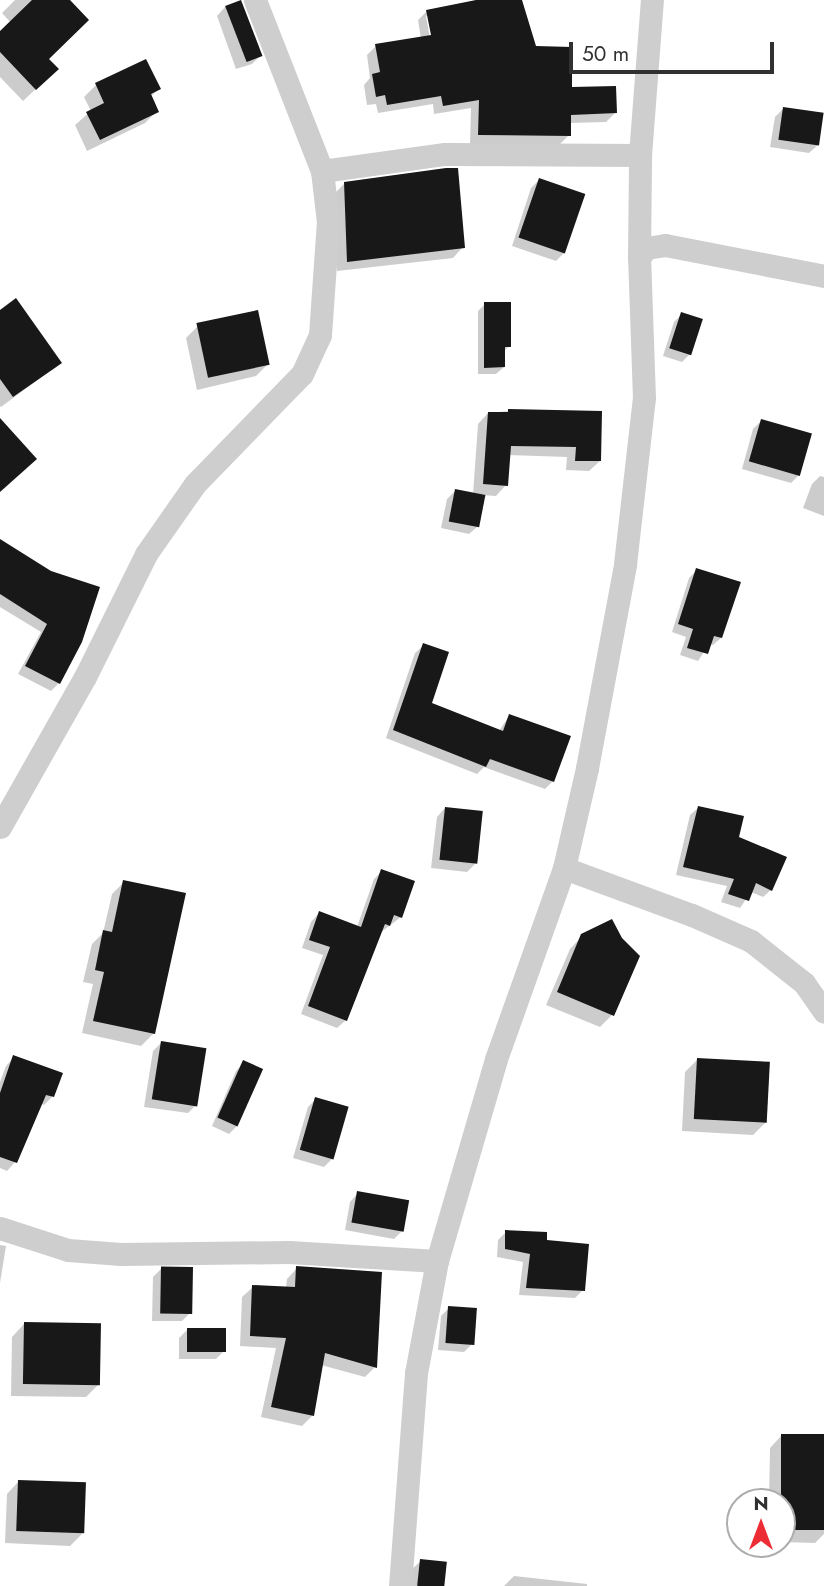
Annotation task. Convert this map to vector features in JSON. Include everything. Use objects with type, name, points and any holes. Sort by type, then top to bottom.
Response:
[{"type":"street","points":[[0,827],[85,677],[146,554],[195,484],[302,374],[320,335],[328,222],[322,171],[255,0]]},
{"type":"street","points":[[400,1586],[416,1373],[437,1262],[496,1059],[564,868],[587,768],[625,564],[644,398],[639,258],[640,155],[652,0]]},
{"type":"street","points":[[322,171],[445,154],[640,155]]},
{"type":"street","points":[[639,258],[646,248],[665,245],[824,276]]},
{"type":"street","points":[[564,868],[692,915],[751,941],[804,983],[824,1012]]},
{"type":"street","points":[[0,1228],[68,1250],[289,1252],[437,1262]]},
{"type":"building","points":[[32,0],[70,0],[89,20],[49,59],[59,69],[36,90],[0,52],[0,31]]},
{"type":"building","points":[[241,0],[263,56],[247,62],[225,6]]},
{"type":"building","points":[[476,0],[522,0],[536,46],[572,47],[572,87],[616,86],[617,113],[571,115],[571,136],[478,135],[479,100],[443,106],[441,96],[387,105],[385,95],[376,97],[372,74],[380,72],[375,44],[431,35],[426,10]]},
{"type":"building","points":[[146,59],[161,89],[151,94],[159,112],[100,140],[86,112],[104,103],[95,83]]},
{"type":"building","points":[[783,107],[824,113],[819,145],[778,140]]},
{"type":"building","points":[[458,168],[465,248],[347,262],[344,182]]},
{"type":"building","points":[[539,178],[585,194],[565,254],[518,238]]},
{"type":"building","points":[[16,298],[62,363],[13,397],[0,379],[0,310]]},
{"type":"building","points":[[484,302],[511,302],[511,347],[505,347],[505,367],[484,368]]},
{"type":"building","points":[[258,310],[270,365],[208,378],[196,323]]},
{"type":"building","points":[[681,312],[703,319],[691,355],[669,348]]},
{"type":"building","points":[[508,409],[602,411],[601,461],[575,461],[576,447],[511,446],[508,486],[483,484],[488,412],[508,412]]},
{"type":"building","points":[[0,418],[37,459],[0,492]]},
{"type":"building","points":[[761,419],[812,434],[800,476],[749,461]]},
{"type":"building","points":[[455,489],[485,495],[479,527],[449,521]]},
{"type":"building","points":[[0,539],[51,571],[100,587],[82,642],[60,684],[25,666],[47,624],[0,594]]},
{"type":"building","points":[[696,568],[741,582],[722,638],[714,636],[708,654],[687,648],[693,629],[678,624]]},
{"type":"building","points":[[423,643],[449,652],[432,703],[503,731],[509,714],[571,736],[554,782],[490,759],[486,767],[393,730]]},
{"type":"building","points":[[698,806],[744,816],[739,837],[787,857],[772,891],[756,883],[749,901],[728,894],[734,879],[683,867]]},
{"type":"building","points":[[445,807],[483,811],[477,864],[439,860]]},
{"type":"building","points":[[381,869],[415,881],[402,918],[394,915],[390,926],[385,924],[347,1021],[308,1006],[330,947],[309,940],[319,911],[361,927]]},
{"type":"building","points":[[123,880],[186,893],[155,1034],[93,1021],[104,972],[95,970],[103,930],[112,932]]},
{"type":"building","points":[[612,919],[622,938],[640,956],[614,1016],[557,992],[581,934]]},
{"type":"building","points":[[161,1041],[206,1048],[197,1106],[152,1099]]},
{"type":"building","points":[[13,1055],[63,1073],[54,1097],[46,1095],[17,1163],[0,1157],[0,1093]]},
{"type":"building","points":[[697,1058],[770,1062],[767,1123],[694,1119]]},
{"type":"building","points":[[243,1060],[263,1069],[237,1127],[217,1118]]},
{"type":"building","points":[[315,1097],[349,1107],[333,1160],[300,1150]]},
{"type":"building","points":[[357,1191],[409,1200],[404,1232],[351,1223]]},
{"type":"building","points":[[505,1230],[547,1232],[547,1240],[589,1244],[585,1291],[526,1288],[530,1254],[505,1249]]},
{"type":"building","points":[[161,1266],[193,1267],[192,1314],[160,1313]]},
{"type":"building","points":[[296,1266],[382,1272],[377,1368],[325,1353],[314,1416],[271,1407],[286,1338],[250,1336],[252,1285],[295,1287]]},
{"type":"building","points":[[448,1306],[477,1308],[474,1345],[445,1343]]},
{"type":"building","points":[[24,1322],[101,1323],[100,1385],[23,1384]]},
{"type":"building","points":[[187,1328],[226,1328],[226,1352],[187,1352]]},
{"type":"building","points":[[781,1434],[824,1434],[824,1530],[796,1530],[796,1488],[781,1488]]},
{"type":"building","points":[[18,1480],[86,1482],[84,1533],[16,1531]]},
{"type":"building","points":[[420,1559],[447,1562],[444,1586],[417,1586]]}]
